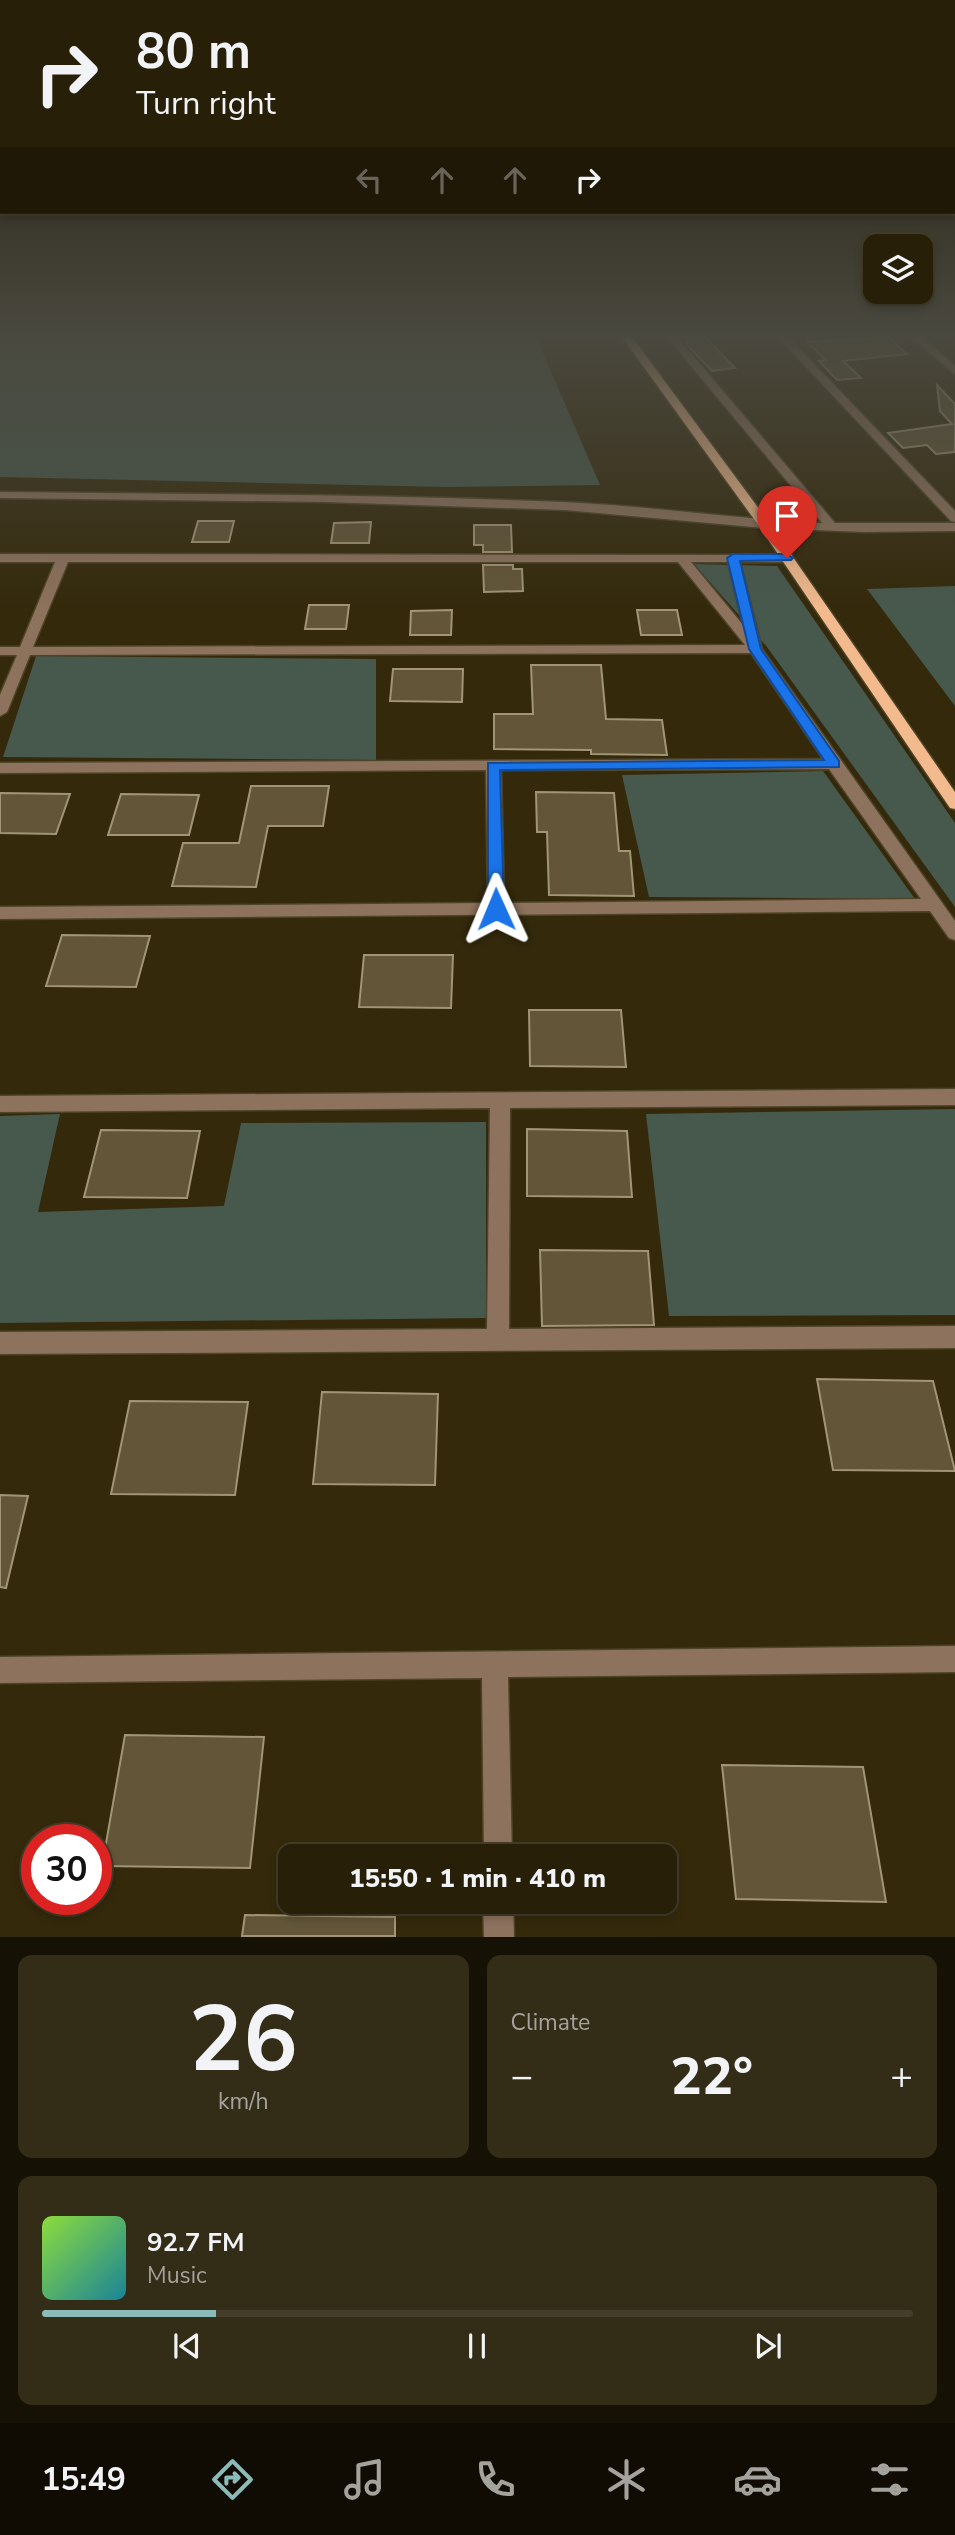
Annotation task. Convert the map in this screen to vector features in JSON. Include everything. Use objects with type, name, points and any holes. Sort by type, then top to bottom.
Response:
[{"type":"main road","points":[[693,427],[764,524],[955,804]]},
{"type":"street","points":[[748,427],[832,527]]},
{"type":"street","points":[[869,427],[955,518]]},
{"type":"street","points":[[0,495],[326,499],[565,506],[764,524],[955,527]]},
{"type":"street","points":[[0,558],[787,558]]},
{"type":"street","points":[[0,712],[63,558]]},
{"type":"street","points":[[681,558],[755,649],[955,934]]},
{"type":"street","points":[[733,558],[755,649]]},
{"type":"street","points":[[0,651],[755,649]]},
{"type":"street","points":[[0,768],[834,764]]},
{"type":"street","points":[[493,766],[496,909]]},
{"type":"street","points":[[0,913],[934,905]]},
{"type":"street","points":[[0,1104],[955,1097]]},
{"type":"street","points":[[498,1340],[500,1100]]},
{"type":"street","points":[[0,1343],[955,1337]]},
{"type":"street","points":[[0,1670],[955,1659]]},
{"type":"street","points":[[495,1665],[498,1844]]},
{"type":"street","points":[[498,1914],[499,1937]]},
{"type":"green space","points":[[0,427],[575,427],[600,485],[446,487],[0,477]]},
{"type":"green space","points":[[694,564],[777,566],[955,823],[955,907],[767,647]]},
{"type":"green space","points":[[955,586],[955,706],[867,589]]},
{"type":"green space","points":[[36,656],[376,659],[376,760],[3,757]]},
{"type":"green space","points":[[823,771],[915,899],[649,897],[622,775]]},
{"type":"green space","points":[[955,1109],[955,1315],[669,1316],[646,1114]]},
{"type":"green space","points":[[60,1114],[38,1212],[224,1206],[241,1123],[486,1122],[486,1318],[0,1323],[0,1116]]},
{"type":"building","points":[[928,427],[955,427],[955,452],[936,454],[927,445],[903,448],[888,433]]},
{"type":"building","points":[[198,521],[234,521],[229,542],[192,542]]},
{"type":"building","points":[[371,522],[369,543],[331,543],[334,523]]},
{"type":"building","points":[[474,525],[511,525],[512,552],[483,552],[483,545],[474,545]]},
{"type":"building","points":[[483,565],[513,565],[513,569],[522,569],[523,591],[484,592]]},
{"type":"building","points":[[309,605],[349,605],[346,629],[305,629]]},
{"type":"building","points":[[452,610],[451,635],[410,635],[411,611]]},
{"type":"building","points":[[637,610],[677,610],[682,635],[641,635]]},
{"type":"building","points":[[531,665],[601,665],[606,719],[662,720],[667,755],[591,754],[591,750],[494,749],[494,714],[533,714]]},
{"type":"building","points":[[393,669],[463,669],[462,702],[390,701]]},
{"type":"building","points":[[251,786],[329,786],[323,826],[268,826],[256,887],[172,886],[183,843],[239,843]]},
{"type":"building","points":[[536,792],[614,793],[619,851],[630,851],[634,896],[549,895],[547,832],[537,832]]},
{"type":"building","points":[[0,793],[70,794],[56,834],[0,833]]},
{"type":"building","points":[[121,794],[199,795],[189,835],[108,835]]},
{"type":"building","points":[[62,935],[150,936],[136,987],[46,986]]},
{"type":"building","points":[[364,955],[453,955],[451,1008],[359,1007]]},
{"type":"building","points":[[529,1010],[621,1010],[626,1067],[530,1066]]},
{"type":"building","points":[[527,1129],[627,1131],[632,1197],[527,1196]]},
{"type":"building","points":[[101,1130],[200,1131],[187,1198],[84,1197]]},
{"type":"building","points":[[540,1250],[648,1251],[654,1325],[542,1326]]},
{"type":"building","points":[[817,1379],[933,1381],[955,1471],[833,1470]]},
{"type":"building","points":[[322,1392],[438,1394],[435,1485],[313,1484]]},
{"type":"building","points":[[130,1401],[248,1402],[235,1495],[111,1494]]},
{"type":"building","points":[[0,1495],[28,1496],[6,1588],[0,1587]]},
{"type":"building","points":[[125,1735],[264,1737],[250,1868],[112,1866],[112,1824],[109,1824]]},
{"type":"building","points":[[722,1765],[863,1767],[886,1902],[736,1899]]},
{"type":"building","points":[[245,1915],[395,1917],[395,1936],[242,1936]]},
{"type":"route","points":[[496,909],[493,766],[834,764],[755,649],[733,558],[787,558]]}]
